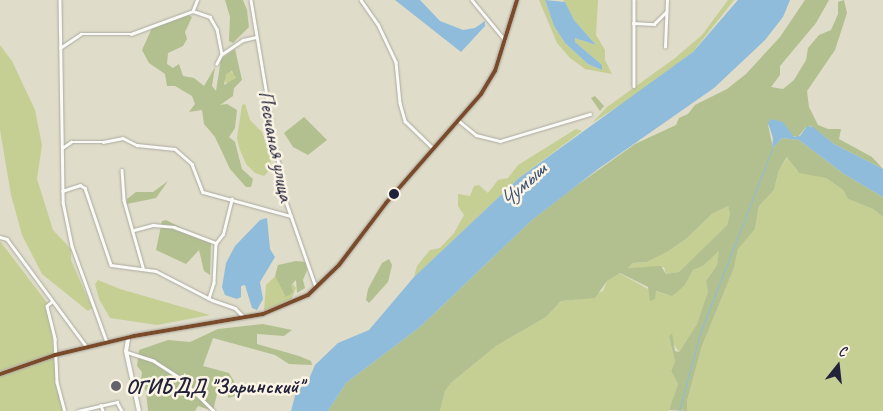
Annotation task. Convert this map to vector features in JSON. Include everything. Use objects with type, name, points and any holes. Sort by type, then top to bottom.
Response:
[{"type":"street","points":[[60,0],[62,190],[72,246],[107,342]]},
{"type":"street","points":[[193,11],[197,0]]},
{"type":"street","name":"Песчаная улица","points":[[251,0],[256,37],[272,119],[270,134],[291,216],[316,288]]},
{"type":"street","points":[[361,0],[378,24],[396,62],[400,103],[406,120],[433,148]]},
{"type":"street","points":[[472,0],[506,41]]},
{"type":"street","points":[[0,374],[55,355],[107,342],[277,310],[316,288],[340,265],[433,148],[459,121],[489,84],[506,41],[517,0]]},
{"type":"street","points":[[634,0],[634,86]]},
{"type":"street","points":[[665,47],[667,0]]},
{"type":"street","points":[[60,48],[81,34],[131,34],[193,11],[205,14],[214,23],[222,54]]},
{"type":"street","points":[[633,23],[654,24],[667,11]]},
{"type":"street","points":[[217,64],[222,54],[243,40],[256,37]]},
{"type":"street","points":[[459,121],[476,135],[500,140],[590,114]]},
{"type":"street","points":[[62,148],[70,142],[103,142],[123,138],[143,147],[175,149],[192,164],[203,192],[291,216]]},
{"type":"street","points":[[122,170],[124,200],[143,267]]},
{"type":"street","points":[[62,190],[80,185],[85,188],[111,265],[143,267],[179,281],[209,298],[235,308],[244,317]]},
{"type":"street","points":[[209,298],[214,283],[216,243],[223,234],[232,200]]},
{"type":"street","points":[[134,230],[154,225],[174,227],[216,243]]},
{"type":"street","points":[[0,237],[7,239],[87,347]]},
{"type":"street","points":[[52,302],[47,306],[55,355],[57,382],[64,411]]},
{"type":"street","points":[[128,339],[126,351],[139,411]]},
{"type":"street","points":[[126,351],[154,361],[180,378],[214,411]]},
{"type":"street","points":[[78,411],[117,402],[122,411]]},
{"type":"street","points":[[101,405],[103,411]]},
{"type":"green space","points":[[225,0],[243,0],[247,10],[249,27],[233,43],[229,41],[230,17]]},
{"type":"green space","points":[[539,0],[545,0],[554,26],[565,43],[588,64],[601,70],[602,65],[575,42],[575,38],[596,45],[574,20],[563,0],[598,0],[596,35],[605,50],[605,60],[612,74],[585,69],[570,58],[557,43]]},
{"type":"green space","points":[[728,0],[734,0],[693,52],[653,84],[592,123],[607,107],[675,58],[702,35]]},
{"type":"green space","points":[[805,0],[829,0],[816,23],[780,66],[780,75],[771,87],[783,89],[794,80],[806,60],[808,48],[819,35],[831,30],[838,14],[838,2],[844,0],[847,13],[835,50],[807,91],[809,107],[818,125],[828,129],[841,129],[839,139],[872,157],[883,169],[834,144],[811,126],[806,127],[798,137],[791,136],[784,124],[768,125],[773,148],[782,138],[799,140],[844,174],[883,197],[883,217],[873,209],[848,199],[843,190],[826,178],[799,173],[787,157],[779,170],[774,190],[759,206],[755,229],[738,249],[734,268],[702,346],[687,401],[687,411],[669,410],[678,384],[671,371],[675,361],[669,337],[672,333],[675,351],[679,352],[697,324],[708,292],[706,281],[717,265],[719,251],[703,266],[693,270],[685,285],[672,296],[656,291],[655,299],[650,301],[648,287],[620,273],[607,281],[595,298],[561,301],[546,317],[496,346],[451,383],[445,391],[440,411],[328,411],[346,383],[420,327],[532,220],[635,144],[676,125],[679,118],[688,114],[695,105],[727,89],[746,74],[780,37]],"holes":[[[728,206],[730,214],[727,225],[679,272],[666,274],[661,266],[628,268],[633,263],[647,262],[667,252],[686,239],[712,214]]]},
{"type":"green space","points":[[188,15],[192,17],[185,32],[187,39],[183,46],[168,53],[167,64],[173,68],[179,64],[183,76],[194,78],[204,86],[215,67],[212,86],[216,91],[221,59],[235,49],[242,80],[234,88],[233,96],[220,105],[227,104],[237,110],[235,128],[229,137],[235,142],[242,169],[253,179],[251,187],[246,187],[230,169],[215,137],[204,124],[202,110],[189,112],[195,104],[192,96],[175,86],[167,86],[165,74],[149,63],[142,50],[152,28]],"holes":[[[232,71],[236,78],[224,85],[226,74]]]},
{"type":"green space","points":[[0,45],[12,61],[35,110],[42,145],[37,179],[53,230],[71,249],[71,260],[92,308],[88,311],[42,274],[22,235],[11,195],[0,130]]},
{"type":"green space","points":[[228,72],[232,72],[236,78],[232,84],[228,84],[224,80],[224,76]]},
{"type":"green space","points":[[595,96],[604,106],[600,111],[591,98]]},
{"type":"green space","points":[[245,104],[250,120],[262,132],[269,151],[272,168],[264,176],[255,173],[246,164],[240,150],[237,138],[242,105]]},
{"type":"green space","points":[[304,117],[327,140],[308,155],[293,147],[284,133]]},
{"type":"green space","points":[[576,129],[582,131],[519,178],[414,277],[417,266],[430,250],[440,248],[454,233],[464,215],[458,206],[458,194],[470,196],[474,186],[479,185],[488,193],[498,180],[508,178],[518,165]]},
{"type":"green space","points":[[788,157],[797,171],[826,178],[843,190],[848,199],[873,209],[883,217],[883,411],[687,411],[687,401],[702,346],[734,268],[738,248],[755,229],[759,206],[774,190],[779,170]]},
{"type":"green space","points":[[168,181],[156,198],[127,204],[127,199],[136,192],[153,192]]},
{"type":"green space","points":[[728,206],[730,214],[727,225],[679,272],[666,274],[664,267],[628,268],[633,263],[647,262],[667,252],[686,239],[712,214]]},
{"type":"green space","points":[[166,220],[211,243],[210,275],[204,271],[199,250],[186,264],[156,250],[162,221]]},
{"type":"green space","points":[[0,241],[48,304],[57,382],[65,411],[0,411]]},
{"type":"green space","points":[[720,250],[717,265],[706,281],[709,292],[697,324],[679,352],[669,337],[675,361],[671,371],[678,384],[669,411],[440,411],[445,391],[451,383],[496,346],[546,317],[561,301],[583,299],[603,291],[607,281],[619,273],[648,289],[668,295],[685,285],[693,270],[703,266]]},
{"type":"green space","points":[[389,259],[392,265],[388,282],[369,303],[366,300],[368,289],[382,263]]},
{"type":"green space","points":[[296,261],[306,262],[307,270],[303,280],[305,288],[297,293],[296,280],[291,285],[293,292],[286,297],[275,276],[278,265]]},
{"type":"green space","points":[[282,270],[296,288],[291,300],[264,311],[266,285]]},
{"type":"green space","points":[[98,280],[120,289],[210,315],[157,325],[110,318],[99,299],[95,284]]},
{"type":"green space","points":[[263,324],[292,330],[284,336],[257,334],[257,344],[299,356],[311,361],[312,365],[289,364],[275,355],[213,338],[203,366],[229,373],[235,383],[235,396],[228,398],[228,390],[217,394],[213,411],[198,406],[195,411],[148,411],[146,391],[141,381],[142,372],[137,366],[139,350],[168,340],[190,342],[218,329]]},
{"type":"water","points":[[395,0],[420,0],[440,21],[463,30],[475,28],[485,21],[485,26],[461,52]]},
{"type":"water","points":[[545,0],[565,2],[574,20],[596,45],[575,38],[575,42],[602,65],[602,70],[588,64],[565,43],[554,26]]},
{"type":"water","name":"Чумыш","points":[[738,0],[790,0],[783,17],[765,40],[714,88],[598,169],[532,220],[420,327],[346,383],[328,411],[291,411],[296,392],[309,379],[315,365],[338,343],[369,330],[414,277],[519,178],[693,52]]},
{"type":"water","points":[[771,119],[783,122],[794,137],[800,136],[807,126],[813,127],[834,144],[883,169],[883,197],[844,174],[799,140],[782,138],[772,149],[773,138],[768,123]]},
{"type":"water","points":[[267,218],[270,249],[275,257],[260,282],[263,299],[257,310],[252,308],[245,285],[241,286],[241,297],[237,299],[225,295],[222,287],[226,263],[235,246],[260,220]]},
{"type":"waterway","points":[[679,411],[700,333],[772,149]]},
{"type":"transit line","points":[[0,374],[55,355],[134,336],[263,314],[308,295],[339,265],[386,203],[481,94],[495,71],[517,0]]},
{"type":"place","name":"ОГИБДД \"Заринский\"","points":[[116,386]]}]
